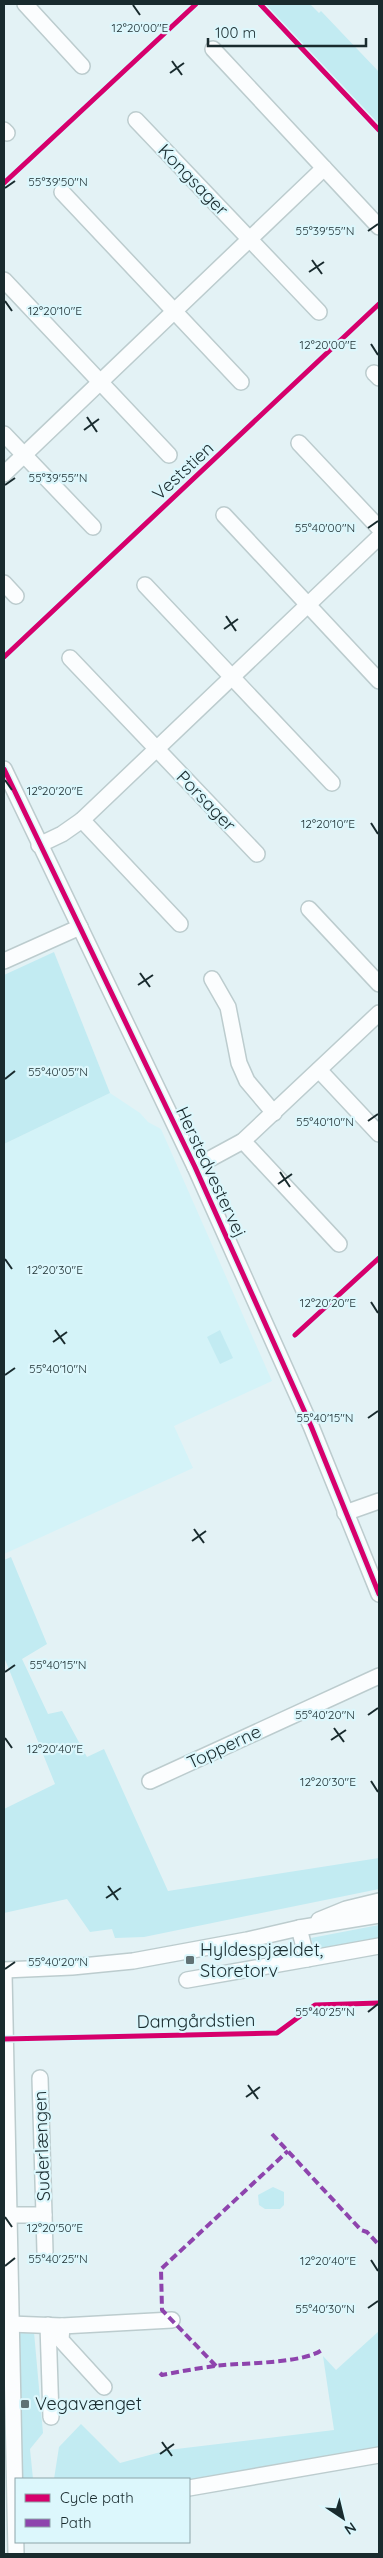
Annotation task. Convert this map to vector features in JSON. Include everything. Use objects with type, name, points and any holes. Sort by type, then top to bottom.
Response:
[{"type":"street","points":[[25,4],[82,66]]},
{"type":"street","points":[[213,49],[379,227]]},
{"type":"street","name":"Kongsager","points":[[136,120],[319,312]]},
{"type":"street","points":[[4,474],[324,168]]},
{"type":"street","points":[[62,192],[241,382]]},
{"type":"street","points":[[4,280],[169,455]]},
{"type":"street","points":[[4,434],[93,526]]},
{"type":"street","points":[[299,442],[379,528]]},
{"type":"street","points":[[224,515],[379,681]]},
{"type":"street","points":[[39,845],[62,834],[82,820],[155,748],[379,537]]},
{"type":"street","points":[[4,583],[16,596]]},
{"type":"street","points":[[145,585],[332,783]]},
{"type":"street","name":"Porsager","points":[[70,658],[257,854]]},
{"type":"street","name":"Herstedvestervej","points":[[4,769],[194,1167],[311,1426],[379,1594]]},
{"type":"street","points":[[82,820],[180,924]]},
{"type":"street","points":[[309,909],[379,984]]},
{"type":"street","points":[[4,961],[80,927]]},
{"type":"street","points":[[212,979],[228,1007],[239,1063],[247,1080],[274,1113]]},
{"type":"street","points":[[194,1167],[243,1141],[379,1013]]},
{"type":"street","points":[[319,1070],[379,1134]]},
{"type":"street","points":[[243,1141],[340,1244]]},
{"type":"street","points":[[345,1513],[379,1501]]},
{"type":"street","name":"Topperne","points":[[150,1781],[379,1676]]},
{"type":"street","points":[[299,1928],[346,1909],[379,1901]]},
{"type":"street","points":[[15,2505],[8,2429],[10,2324],[4,1971],[133,1961],[247,1940],[299,1928],[379,1915]]},
{"type":"street","points":[[299,1928],[307,1959]]},
{"type":"street","points":[[187,1980],[379,1946]]},
{"type":"street","name":"Suderlængen","points":[[40,2078],[45,2252]]},
{"type":"street","name":"Suderlængen","points":[[8,2215],[44,2215]]},
{"type":"street","points":[[10,2324],[55,2326],[172,2320]]},
{"type":"street","points":[[55,2326],[61,2340],[104,2387]]},
{"type":"street","points":[[51,2417],[55,2326]]},
{"type":"street","points":[[190,2488],[379,2455]]},
{"type":"shaded area","points":[[265,4],[310,4],[319,13],[321,11],[379,72],[379,124]]},
{"type":"shaded area","points":[[54,952],[110,1093],[4,1144],[4,975]]},
{"type":"shaded area","points":[[110,1093],[140,1113],[148,1122],[161,1129],[272,1381],[174,1426],[193,1468],[4,1554],[4,1144]]},
{"type":"shaded area","points":[[220,1330],[233,1358],[220,1364],[207,1337]]},
{"type":"shaded area","points":[[11,1557],[47,1644],[22,1659],[48,1714],[62,1711],[87,1757],[104,1749],[168,1891],[379,1858],[379,1889],[144,1937],[115,1938],[112,1929],[90,1932],[67,1899],[4,1913],[4,1809],[55,1784],[4,1657],[4,1560]]},
{"type":"shaded area","points":[[379,1925],[379,1941],[323,1952],[315,1949],[311,1938]]},
{"type":"shaded area","points":[[273,2187],[284,2192],[284,2205],[280,2209],[265,2209],[259,2205],[258,2195]]},
{"type":"shaded area","points":[[18,2330],[34,2332],[43,2433],[30,2449],[33,2478],[18,2478]]},
{"type":"shaded area","points":[[379,2331],[379,2448],[190,2480],[190,2478],[54,2478],[59,2447],[81,2424],[120,2463],[168,2450],[334,2430],[323,2356],[336,2370]]},
{"type":"marked path","points":[[272,2134],[361,2230],[367,2232],[379,2245]]},
{"type":"marked path","points":[[216,2366],[162,2310],[161,2269],[288,2151]]},
{"type":"marked path","points":[[160,2373],[162,2375],[216,2366],[291,2360],[315,2354],[323,2349]]},
{"type":"cycle path","points":[[4,183],[196,4]]},
{"type":"cycle path","points":[[260,4],[379,130]]},
{"type":"cycle path","name":"Veststien","points":[[4,657],[379,304]]},
{"type":"cycle path","points":[[4,769],[195,1167],[311,1426],[379,1594]]},
{"type":"cycle path","points":[[295,1335],[379,1258]]},
{"type":"cycle path","name":"Damgårdstien","points":[[4,2039],[277,2033],[315,2005],[379,2003]]},
{"type":"place","name":"Hyldespjældet, Storetorv","points":[[190,1960]]},
{"type":"place","name":"Vegavænget","points":[[25,2404]]}]
